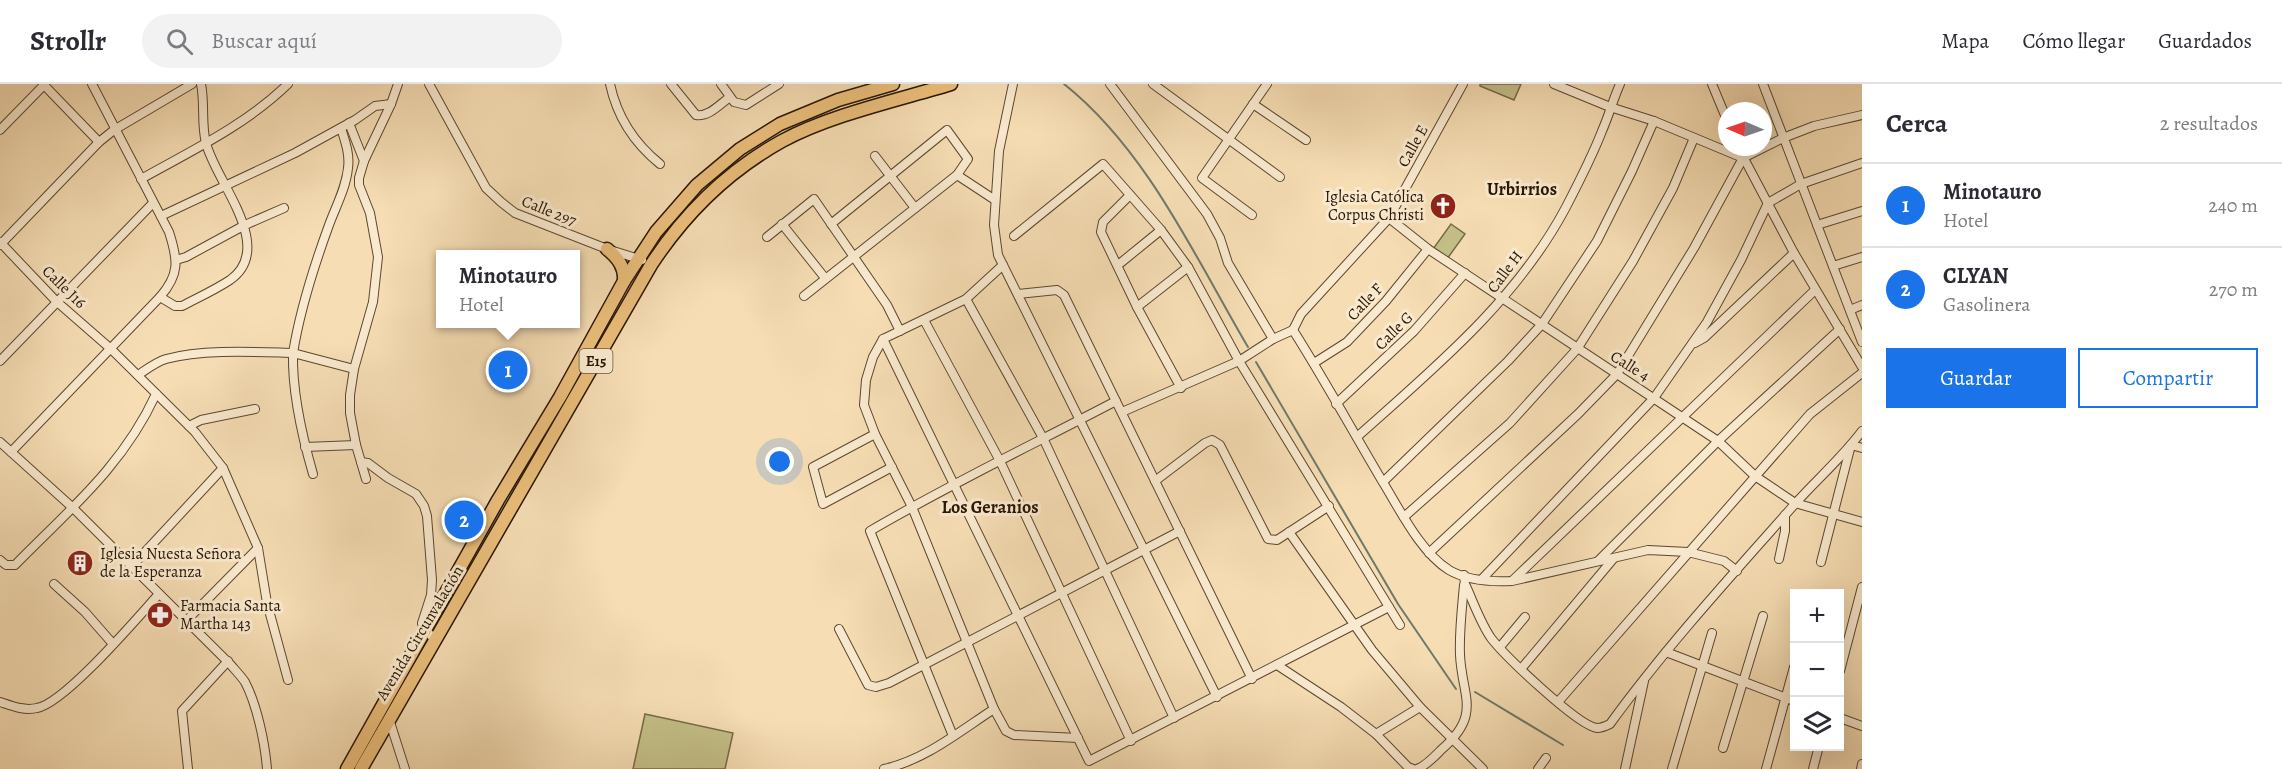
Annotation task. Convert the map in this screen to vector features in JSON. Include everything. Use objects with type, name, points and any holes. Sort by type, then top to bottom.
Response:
[{"type":"highway","name":"Avenida Circunvalación","points":[[347,769],[624,281],[675,208],[697,185],[740,149],[780,124],[838,100],[893,84]]},
{"type":"highway","name":"Avenida Circunvalación","points":[[361,769],[651,265],[683,221],[744,164],[774,146],[840,117],[951,84]]},
{"type":"highway","points":[[607,249],[620,263],[624,281]]},
{"type":"street","points":[[0,130],[44,84],[99,142]]},
{"type":"street","points":[[11,452],[160,297],[173,280],[176,260],[169,232],[92,84]]},
{"type":"street","points":[[1,243],[99,142],[114,130],[192,84]]},
{"type":"street","points":[[160,297],[175,306],[182,306],[231,280],[241,269],[245,259],[247,243],[245,225],[206,144],[201,84]]},
{"type":"street","points":[[141,179],[206,144],[275,97],[288,84]]},
{"type":"street","points":[[366,479],[356,445],[350,413],[350,395],[354,369],[373,302],[378,257],[370,213],[359,185],[363,161],[391,104],[398,84]]},
{"type":"street","name":"Calle 297","points":[[429,84],[486,188],[501,202],[515,213],[607,249],[639,258],[651,265]]},
{"type":"street","points":[[610,84],[613,98],[626,127],[642,150],[660,164]]},
{"type":"street","points":[[671,84],[699,116],[706,114],[730,97]]},
{"type":"street","points":[[721,84],[734,102],[746,105],[779,84]]},
{"type":"street","points":[[1013,84],[999,151],[994,225],[998,255],[1217,697]]},
{"type":"street","points":[[1110,84],[1208,214],[1220,238],[1228,263],[1273,339]]},
{"type":"street","points":[[1153,84],[1280,177]]},
{"type":"street","points":[[1252,215],[1202,177],[1267,84]]},
{"type":"street","name":"Calle E","points":[[1293,330],[1301,314],[1389,218],[1463,84]]},
{"type":"street","points":[[1554,84],[1567,87],[1610,107],[1654,121],[1743,158],[1794,254],[1862,367]]},
{"type":"street","name":"Calle H","points":[[1357,437],[1470,335],[1503,298],[1543,244],[1564,210],[1603,131],[1620,84]]},
{"type":"street","points":[[1712,84],[1720,102]]},
{"type":"street","points":[[1763,84],[1862,342]]},
{"type":"street","points":[[161,216],[226,187],[341,128],[375,106],[391,104]]},
{"type":"street","points":[[1253,104],[1306,140]]},
{"type":"street","points":[[1429,553],[1578,414],[1617,374],[1694,248],[1743,158],[1814,126],[1862,115]]},
{"type":"street","points":[[1383,482],[1508,361],[1542,324],[1597,241],[1654,121]]},
{"type":"street","points":[[349,123],[363,161]]},
{"type":"street","points":[[313,474],[305,447],[292,372],[293,353],[297,329],[329,226],[342,193],[348,168],[348,152],[341,128]]},
{"type":"street","points":[[804,296],[957,175],[968,159],[947,130],[831,224]]},
{"type":"street","points":[[1404,517],[1510,423],[1577,349],[1633,261],[1673,188],[1694,138]]},
{"type":"street","points":[[875,156],[915,208]]},
{"type":"street","points":[[1482,579],[1654,398],[1707,322],[1741,260],[1768,203],[1801,184],[1862,163]]},
{"type":"street","points":[[1014,236],[1103,164],[1161,230],[1188,267],[1239,361],[1400,625]]},
{"type":"street","points":[[957,175],[995,200]]},
{"type":"street","points":[[1130,195],[1103,222],[1101,232],[1180,388]]},
{"type":"street","points":[[767,237],[814,199],[887,305],[900,331]]},
{"type":"street","points":[[0,361],[153,202]]},
{"type":"street","points":[[176,260],[284,208]]},
{"type":"street","points":[[1816,225],[1862,211]]},
{"type":"street","name":"Calle 4","points":[[1389,218],[1428,249],[1718,441],[1755,476],[1796,503],[1862,522]]},
{"type":"street","points":[[782,224],[825,278]]},
{"type":"street","points":[[1118,265],[1161,230]]},
{"type":"street","name":"Calle J16","points":[[1,243],[57,301],[111,349],[189,426],[224,468],[258,548],[267,603],[288,680]]},
{"type":"street","name":"Calle F","points":[[1314,363],[1347,342],[1386,301],[1428,249]]},
{"type":"street","points":[[1692,345],[1704,338],[1794,254]]},
{"type":"street","points":[[1833,266],[1862,256]]},
{"type":"street","points":[[1004,265],[966,299],[883,339],[873,357],[866,380],[864,405],[875,434],[912,507],[994,709],[1006,731],[1014,735],[1078,738]]},
{"type":"street","points":[[1137,307],[1188,267]]},
{"type":"street","name":"Calle G","points":[[1336,404],[1414,331],[1465,273]]},
{"type":"street","points":[[1018,294],[1057,290],[1064,295],[1252,678]]},
{"type":"street","points":[[1512,581],[1815,290]]},
{"type":"street","points":[[966,299],[1043,438],[1174,718]]},
{"type":"street","points":[[1850,309],[1862,305]]},
{"type":"street","points":[[924,320],[1000,462],[1131,741]]},
{"type":"street","points":[[1598,561],[1718,441],[1840,329]]},
{"type":"street","points":[[1122,412],[1239,361],[1273,339],[1293,330],[1404,517],[1429,553],[1464,579],[1512,581],[1648,550],[1689,552],[1725,561],[1737,571]]},
{"type":"street","points":[[883,339],[1078,738],[1089,765],[1174,718],[1389,607]]},
{"type":"street","points":[[138,375],[168,358],[224,352],[293,353],[354,369]]},
{"type":"street","points":[[1557,702],[1810,414],[1862,373]]},
{"type":"street","points":[[0,560],[6,565],[15,565],[73,508],[119,457],[135,435],[156,394]]},
{"type":"street","points":[[953,736],[870,531],[954,483],[1000,462],[1116,401]]},
{"type":"street","points":[[189,426],[201,420],[255,409]]},
{"type":"street","points":[[1464,579],[1491,637],[1500,647],[1557,702],[1590,726],[1604,727],[1610,724],[1644,676],[1862,431]]},
{"type":"street","points":[[875,434],[813,467],[823,504],[892,467]]},
{"type":"street","points":[[1155,481],[1207,441],[1215,441],[1220,445],[1266,538],[1272,541],[1277,540],[1329,506]]},
{"type":"street","points":[[0,442],[73,508],[228,661],[245,682],[253,704],[267,769]]},
{"type":"street","points":[[305,447],[356,445]]},
{"type":"street","points":[[1851,446],[1862,448]]},
{"type":"street","points":[[1821,562],[1851,446]]},
{"type":"street","points":[[361,462],[368,463],[388,478],[412,491],[424,506],[427,516],[432,580],[431,595],[422,623],[436,641]]},
{"type":"street","points":[[132,566],[224,468]]},
{"type":"street","points":[[1779,559],[1785,531],[1785,515]]},
{"type":"street","points":[[840,629],[871,687],[889,683],[1180,531]]},
{"type":"street","points":[[1289,532],[1372,650],[1420,707],[1483,769]]},
{"type":"street","points":[[186,621],[258,548]]},
{"type":"street","points":[[1521,669],[1614,558]]},
{"type":"street","points":[[1277,665],[1341,707],[1376,734],[1408,767],[1415,769],[1452,740],[1467,716],[1468,707],[1460,658],[1464,579]]},
{"type":"street","points":[[54,584],[85,612],[113,644]]},
{"type":"street","points":[[1844,653],[1862,587]]},
{"type":"street","points":[[0,702],[26,709],[48,704],[86,672],[159,594]]},
{"type":"street","points":[[1723,748],[1763,616]]},
{"type":"street","points":[[1500,647],[1525,617]]},
{"type":"street","points":[[1672,769],[1712,633]]},
{"type":"street","points":[[1666,652],[1790,699]]},
{"type":"street","points":[[188,769],[182,711],[228,661]]},
{"type":"street","points":[[1625,769],[1644,676]]},
{"type":"street","points":[[1766,769],[1790,682]]},
{"type":"street","points":[[385,702],[405,769]]},
{"type":"street","points":[[1376,734],[1420,707]]},
{"type":"street","points":[[884,769],[899,766],[916,758],[994,709]]},
{"type":"street","points":[[1844,720],[1862,726]]},
{"type":"street","points":[[1813,769],[1818,751]]},
{"type":"street","points":[[1538,769],[1546,758]]},
{"type":"street","points":[[1861,769],[1862,764]]},
{"type":"shaded area","points":[[1480,84],[1521,84],[1514,100],[1480,86]]},
{"type":"shaded area","points":[[1451,224],[1465,234],[1447,259],[1433,249]]},
{"type":"shaded area","points":[[645,714],[733,733],[725,769],[633,769]]},
{"type":"waterway","points":[[1064,84],[1094,111],[1145,172],[1248,347]]},
{"type":"waterway","points":[[1256,362],[1398,604],[1456,689]]},
{"type":"waterway","points":[[1475,692],[1563,745]]},
{"type":"place","name":"Iglesia Católica Corpus Christi","points":[[1443,206]]},
{"type":"place","name":"Minotauro","points":[[508,370]]},
{"type":"place","name":"CLYAN","points":[[464,520]]},
{"type":"place","name":"Iglesia Nuesta Señora de la Esperanza","points":[[80,563]]},
{"type":"place","name":"Farmacia Santa Martha 143","points":[[160,615]]},
{"type":"district","name":"Urbirrios","points":[[1522,189]]},
{"type":"district","name":"Los Geranios","points":[[990,507]]}]
